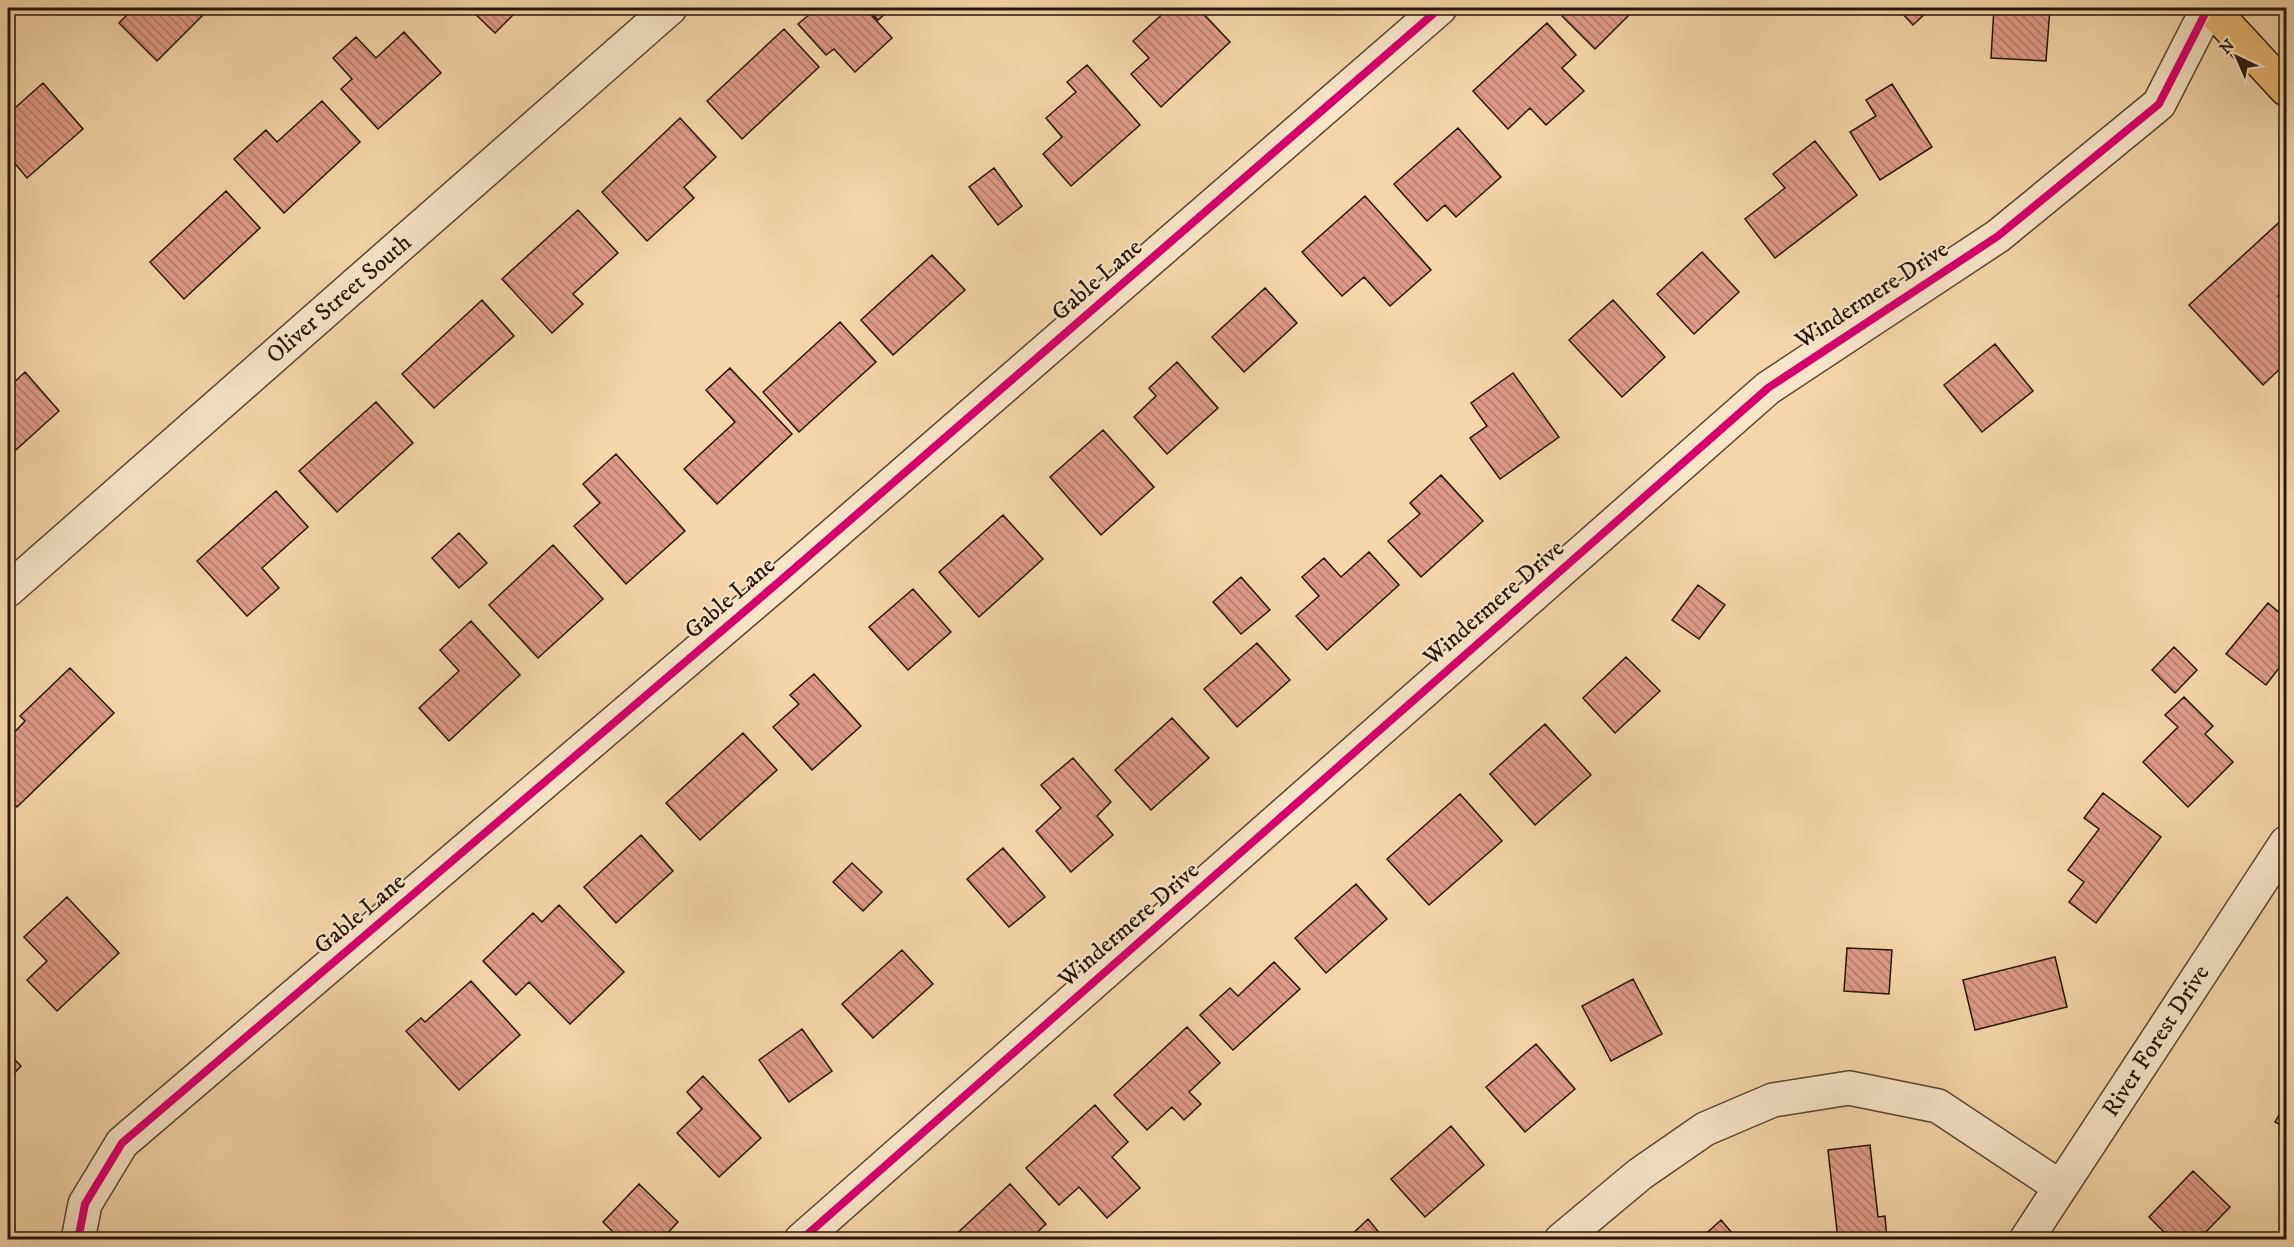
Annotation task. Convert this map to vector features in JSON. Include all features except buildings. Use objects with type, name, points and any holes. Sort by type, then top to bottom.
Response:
[{"type":"main road","points":[[2210,8],[2286,89]]},
{"type":"street","name":"Oliver Street South","points":[[8,590],[670,8]]},
{"type":"street","name":"Gable Lane","points":[[78,1239],[85,1204],[122,1143],[771,589],[1440,8]]},
{"type":"street","name":"Windermere Drive","points":[[801,1239],[1768,388],[1998,236],[2159,104],[2210,8]]},
{"type":"street","name":"River Forest Drive","points":[[2026,1239],[2286,843]]},
{"type":"street","points":[[1561,1239],[1640,1174],[1705,1130],[1773,1100],[1849,1088],[1938,1106],[2060,1187]]},
{"type":"cycle path","points":[[78,1240],[85,1204],[122,1143],[780,581],[1440,8]]},
{"type":"cycle path","points":[[801,1240],[1768,388],[1998,236],[2159,104],[2208,8]]}]
